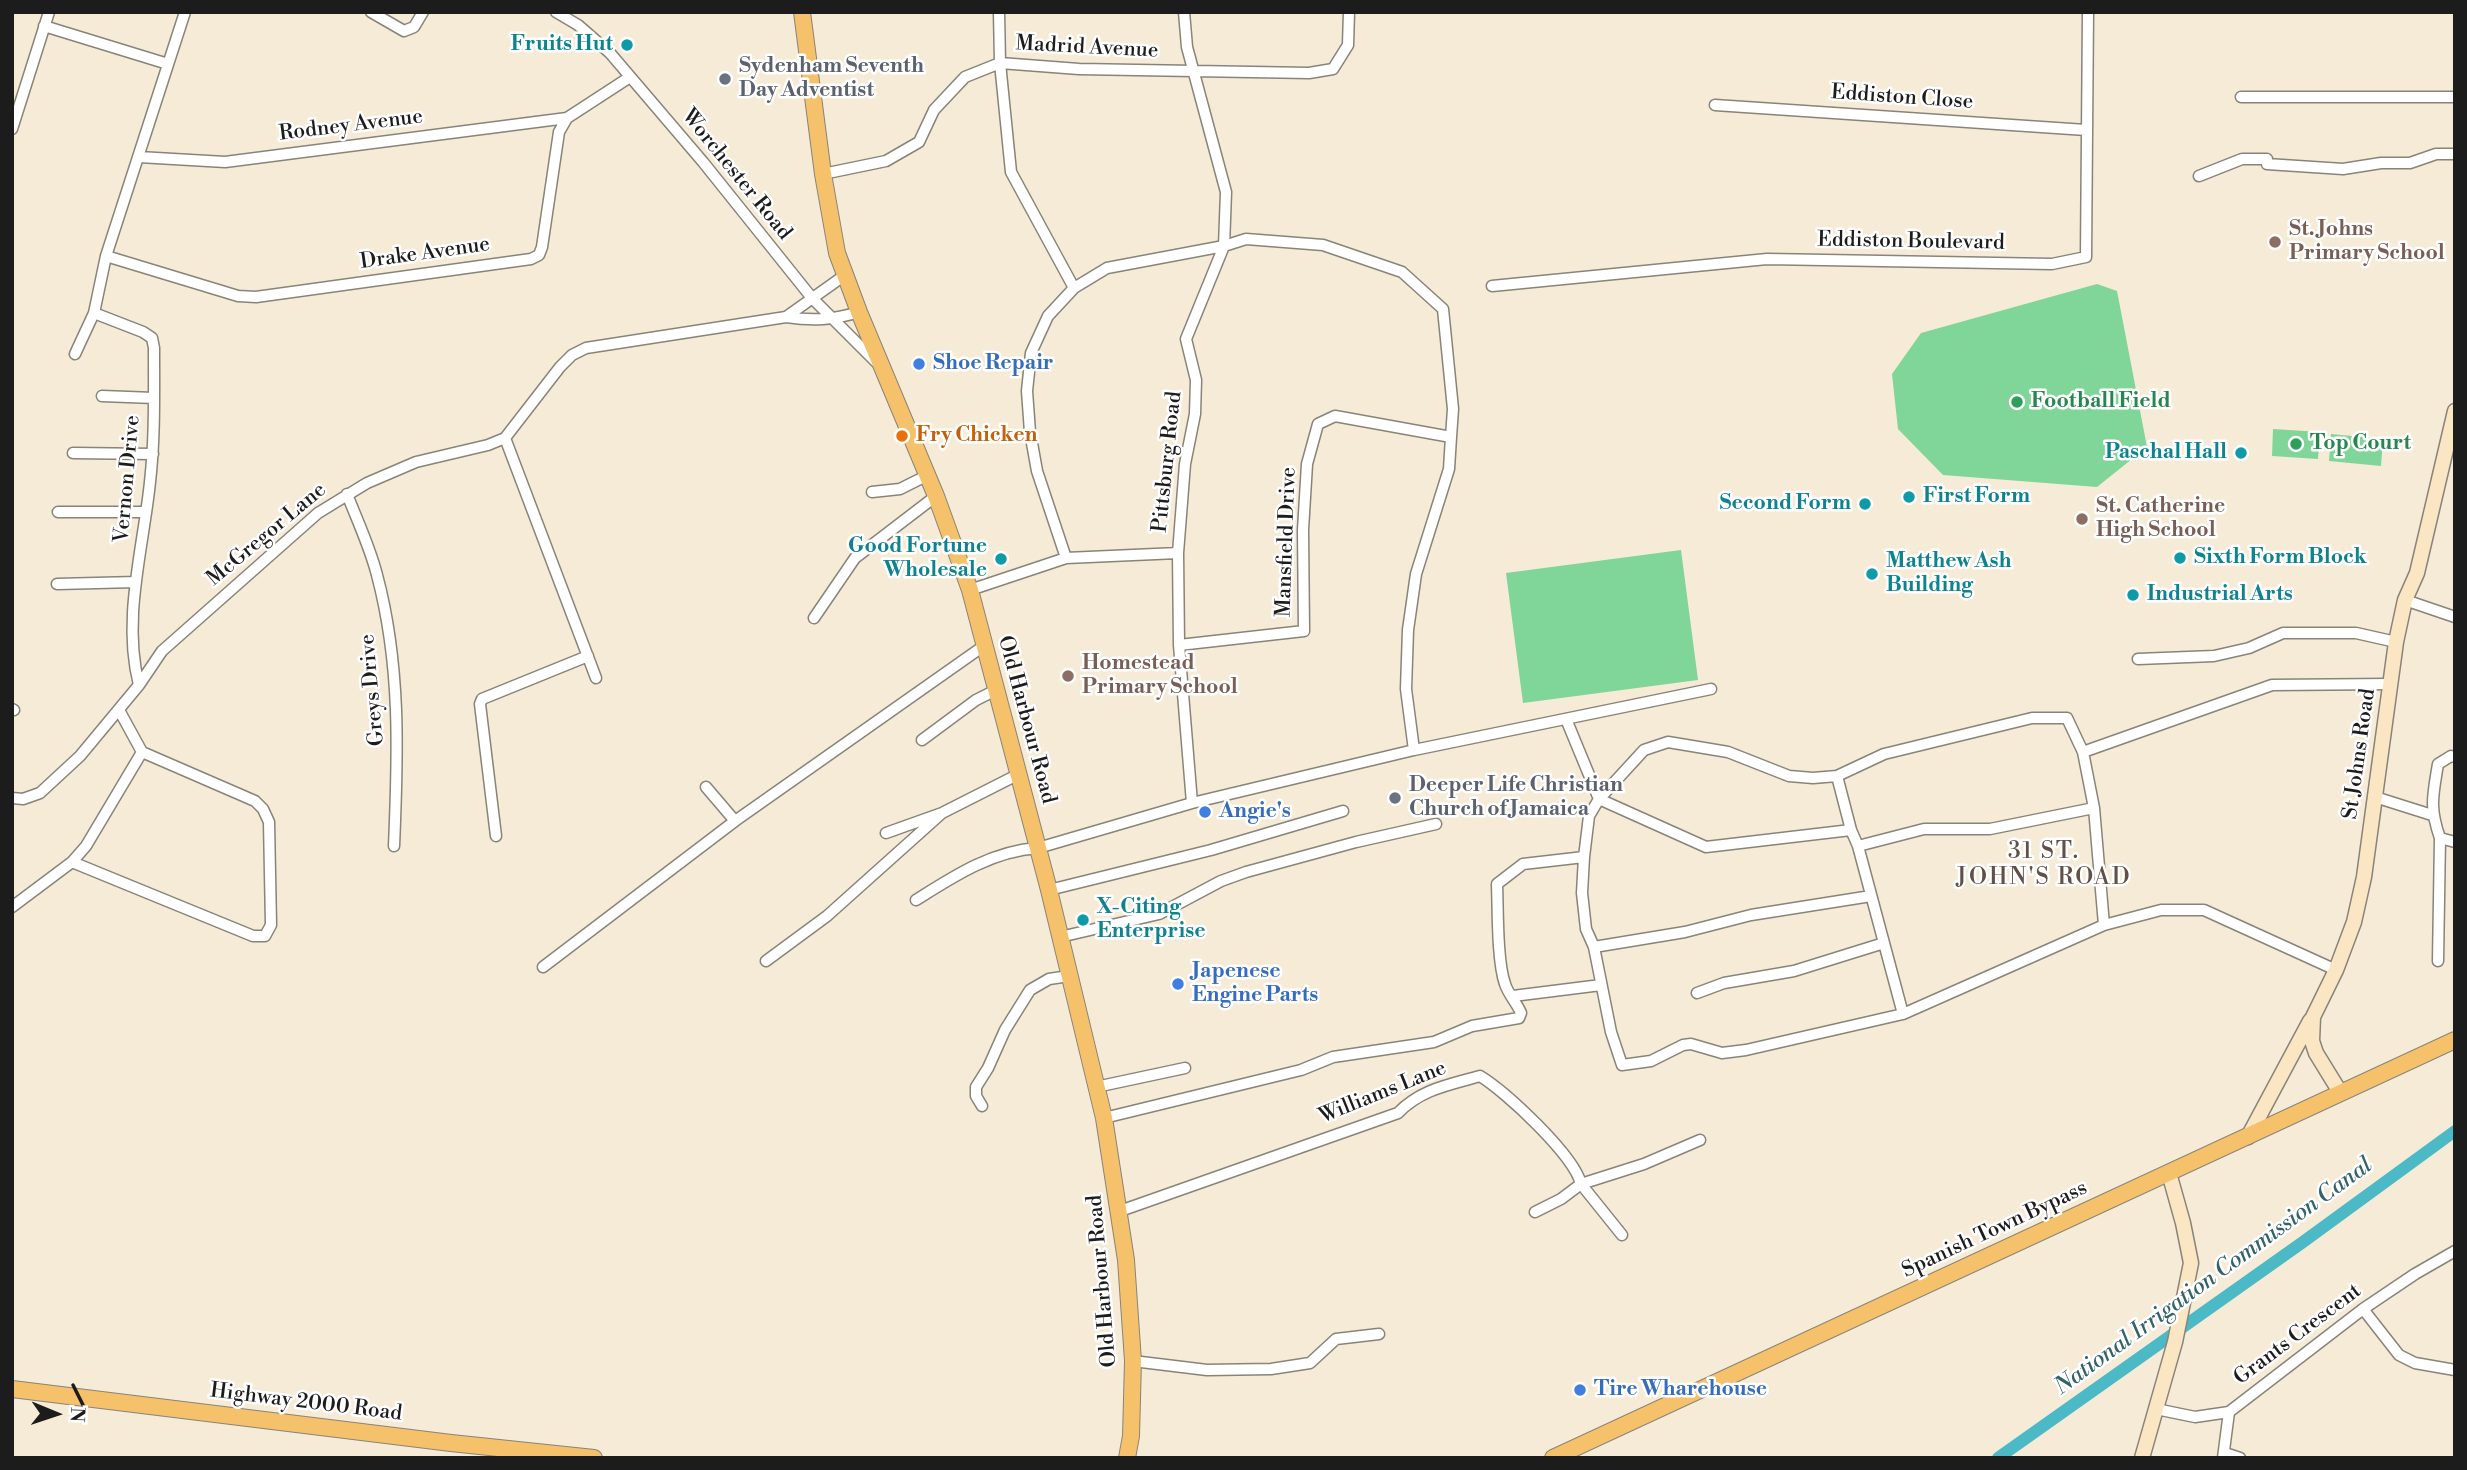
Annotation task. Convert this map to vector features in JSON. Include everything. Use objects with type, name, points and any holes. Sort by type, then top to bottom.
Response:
[{"type":"main road","name":"Old Harbour Road","points":[[802,12],[822,174],[832,229],[859,312],[928,475],[970,590],[1049,890],[1104,1118],[1126,1260],[1133,1361],[1131,1436],[1127,1458]]},
{"type":"main road","name":"St Johns Road","points":[[2248,1137],[2313,1017],[2336,970],[2354,922],[2364,877],[2404,600],[2417,573],[2454,417]]},
{"type":"main road","points":[[2313,1017],[2312,1041],[2316,1053],[2340,1092]]},
{"type":"main road","name":"Spanish Town Bypass","points":[[1553,1458],[2455,1040]]},
{"type":"main road","points":[[2142,1458],[2175,1342],[2191,1264],[2183,1223],[2168,1173]]},
{"type":"main road","name":"Highway 2000 Road","points":[[12,1389],[594,1458]]},
{"type":"street","points":[[12,129],[17,101],[49,12]]},
{"type":"street","points":[[75,354],[94,313],[106,256],[185,12]]},
{"type":"street","points":[[372,12],[404,31],[414,27],[423,12]]},
{"type":"street","name":"Worchester Road","points":[[555,12],[578,25],[610,53],[703,162],[812,298],[883,368]]},
{"type":"street","points":[[999,12],[1000,63],[1011,172],[1074,288]]},
{"type":"street","name":"Pittsburg Road","points":[[1184,12],[1187,47],[1226,192],[1224,246],[1186,339],[1196,380],[1185,464],[1178,552],[1179,645],[1192,803]]},
{"type":"street","name":"Madrid Avenue","points":[[822,174],[886,161],[919,142],[934,110],[965,77],[1000,63],[1079,69],[1309,73],[1333,69],[1348,46],[1349,12]]},
{"type":"street","name":"Eddiston Boulevard","points":[[1492,286],[1767,259],[2052,264],[2086,257],[2088,12]]},
{"type":"street","points":[[44,26],[168,64]]},
{"type":"street","points":[[567,118],[629,77]]},
{"type":"street","points":[[2241,97],[2455,97]]},
{"type":"street","name":"Eddiston Close","points":[[1715,104],[2086,130]]},
{"type":"street","name":"Rodney Avenue","points":[[139,157],[225,162],[567,118]]},
{"type":"street","name":"Drake Avenue","points":[[106,256],[238,296],[256,297],[531,259],[539,255],[542,247],[559,132],[567,118]]},
{"type":"street","points":[[2199,176],[2242,159],[2267,159],[2267,164],[2343,169],[2381,163],[2410,163],[2436,154],[2455,154]]},
{"type":"street","points":[[1066,558],[1037,471],[1030,432],[1027,391],[1031,353],[1048,316],[1074,288],[1107,268],[1224,246],[1246,239],[1323,245],[1402,272],[1443,309],[1453,409],[1448,469],[1416,574],[1408,630],[1406,689],[1414,750]]},
{"type":"street","points":[[786,317],[845,275]]},
{"type":"street","points":[[596,678],[505,438],[560,367],[572,355],[586,348],[786,317],[808,321],[832,320],[859,312]]},
{"type":"street","name":"Vernon Drive","points":[[94,313],[144,332],[152,338],[153,454],[132,626],[134,663],[139,685]]},
{"type":"street","points":[[102,396],[154,398]]},
{"type":"street","name":"Mansfield Drive","points":[[1179,645],[1304,631],[1304,504],[1307,464],[1318,424],[1335,416],[1451,437]]},
{"type":"street","name":"McGregor Lane","points":[[12,798],[23,799],[40,793],[80,756],[139,685],[162,652],[318,513],[367,483],[416,463],[488,445],[505,438]]},
{"type":"street","points":[[73,453],[153,454]]},
{"type":"street","points":[[872,492],[901,489],[928,475]]},
{"type":"street","name":"Greys Drive","points":[[347,494],[376,573],[394,660],[398,753],[394,846]]},
{"type":"street","points":[[814,618],[855,558],[936,496]]},
{"type":"street","points":[[58,512],[146,512]]},
{"type":"street","points":[[970,590],[1066,558],[1178,552]]},
{"type":"street","points":[[57,584],[136,582]]},
{"type":"street","points":[[2404,600],[2455,617]]},
{"type":"street","points":[[2138,659],[2214,656],[2249,648],[2283,633],[2356,633],[2396,642]]},
{"type":"street","points":[[543,967],[735,821],[985,645]]},
{"type":"street","points":[[496,836],[480,704],[482,699],[587,656]]},
{"type":"street","points":[[2083,752],[2272,685],[2390,684]]},
{"type":"street","points":[[916,900],[963,870],[1016,849],[1038,848],[1192,803],[1414,750],[1711,689]]},
{"type":"street","points":[[922,740],[975,700],[996,690]]},
{"type":"street","points":[[72,862],[253,936],[265,936],[271,925],[269,822],[263,809],[255,801],[142,752],[118,710]]},
{"type":"street","points":[[2104,925],[2094,808],[2083,752],[2067,718],[2032,718],[1884,754],[1838,776],[1813,778],[1789,776],[1728,752],[1668,742],[1644,750],[1599,799],[1589,816],[1584,857],[1583,905],[1586,929],[1594,947],[1611,1032],[1622,1065],[1651,1061],[1683,1045],[1691,1044],[1722,1053],[1903,1014],[2104,925],[2161,910],[2204,910],[2336,970]]},
{"type":"street","points":[[1566,719],[1599,799],[1706,847],[1852,830]]},
{"type":"street","points":[[12,907],[72,862],[86,846],[142,752]]},
{"type":"street","points":[[2438,961],[2440,838],[2432,815],[2432,796],[2438,764],[2451,756],[2455,757]]},
{"type":"street","points":[[886,833],[942,813],[1019,774]]},
{"type":"street","points":[[1838,776],[1903,1014]]},
{"type":"street","points":[[706,787],[735,821]]},
{"type":"street","points":[[2375,797],[2432,815]]},
{"type":"street","points":[[1858,846],[1924,829],[1990,829],[2094,808]]},
{"type":"street","points":[[1049,890],[1211,850],[1343,811]]},
{"type":"street","points":[[766,961],[827,916],[942,813]]},
{"type":"street","points":[[1060,937],[1159,914],[1221,881],[1246,872],[1356,842],[1436,824]]},
{"type":"street","points":[[2440,838],[2455,842]]},
{"type":"street","points":[[1104,1118],[1301,1070],[1333,1057],[1434,1042],[1472,1026],[1519,1018],[1521,1013],[1506,987],[1502,970],[1497,884],[1524,864],[1584,857]]},
{"type":"street","points":[[1594,947],[1685,932],[1751,915],[1871,896]]},
{"type":"street","points":[[1697,993],[1724,983],[1794,971],[1884,943]]},
{"type":"street","points":[[982,1106],[976,1096],[976,1087],[1005,1030],[1030,990],[1049,979],[1069,976]]},
{"type":"street","points":[[1513,996],[1601,985]]},
{"type":"street","points":[[1096,1087],[1185,1068]]},
{"type":"street","name":"Williams Lane","points":[[1120,1211],[1398,1113],[1411,1099],[1480,1076],[1512,1100],[1548,1136],[1571,1162],[1581,1184]]},
{"type":"street","points":[[1535,1212],[1561,1199],[1581,1184],[1644,1164],[1700,1140]]},
{"type":"street","points":[[1581,1184],[1622,1235]]},
{"type":"street","name":"Grants Crescent","points":[[2156,1409],[2195,1418],[2229,1412],[2363,1310],[2415,1273],[2455,1251]]},
{"type":"street","points":[[2363,1310],[2399,1355],[2415,1363],[2455,1370]]},
{"type":"street","points":[[1133,1361],[1207,1370],[1288,1367],[1310,1363],[1336,1339],[1379,1334]]},
{"type":"street","points":[[2229,1412],[2224,1455],[2240,1458]]},
{"type":"green space","name":"Football Field","points":[[2097,284],[2117,291],[2147,447],[2097,487],[1943,475],[1898,429],[1892,374],[1921,333]]},
{"type":"green space","name":"Top Court","points":[[2273,429],[2320,432],[2318,459],[2272,456]]},
{"type":"green space","points":[[2331,434],[2383,439],[2381,466],[2329,461]]},
{"type":"green space","points":[[1681,550],[1698,680],[1523,703],[1506,573]]},
{"type":"waterway","name":"National Irrigation Commission Canal","points":[[1998,1458],[2455,1131]]},
{"type":"railway","points":[[73,1385],[85,1409]]},
{"type":"place","name":"Fruits Hut","points":[[627,45]]},
{"type":"place","name":"Sydenham Seventh Day Adventist","points":[[725,79]]},
{"type":"place","name":"St. Johns Primary School","points":[[2275,242]]},
{"type":"place","name":"Shoe Repair","points":[[919,364]]},
{"type":"place","name":"Football Field","points":[[2017,402]]},
{"type":"place","name":"Fry Chicken","points":[[902,436]]},
{"type":"place","name":"Top Court","points":[[2296,444]]},
{"type":"place","name":"Paschal Hall","points":[[2241,453]]},
{"type":"place","name":"First Form","points":[[1909,497]]},
{"type":"place","name":"Second Form","points":[[1865,504]]},
{"type":"place","name":"St. Catherine High School","points":[[2082,519]]},
{"type":"place","name":"Sixth Form Block","points":[[2180,558]]},
{"type":"place","name":"Good Fortune Wholesale","points":[[1001,559]]},
{"type":"place","name":"Matthew Ash Building","points":[[1872,574]]},
{"type":"place","name":"Industrial Arts","points":[[2133,595]]},
{"type":"place","name":"Homestead Primary School","points":[[1068,676]]},
{"type":"place","name":"Deeper Life Christian Church of Jamaica","points":[[1395,798]]},
{"type":"place","name":"Angie's","points":[[1205,812]]},
{"type":"place","name":"X-Citing Enterprise","points":[[1083,920]]},
{"type":"place","name":"Japenese Engine Parts","points":[[1178,984]]},
{"type":"place","name":"Tire Wharehouse","points":[[1580,1390]]},
{"type":"district","name":"31 ST. JOHN'S ROAD","points":[[2044,865]]}]
